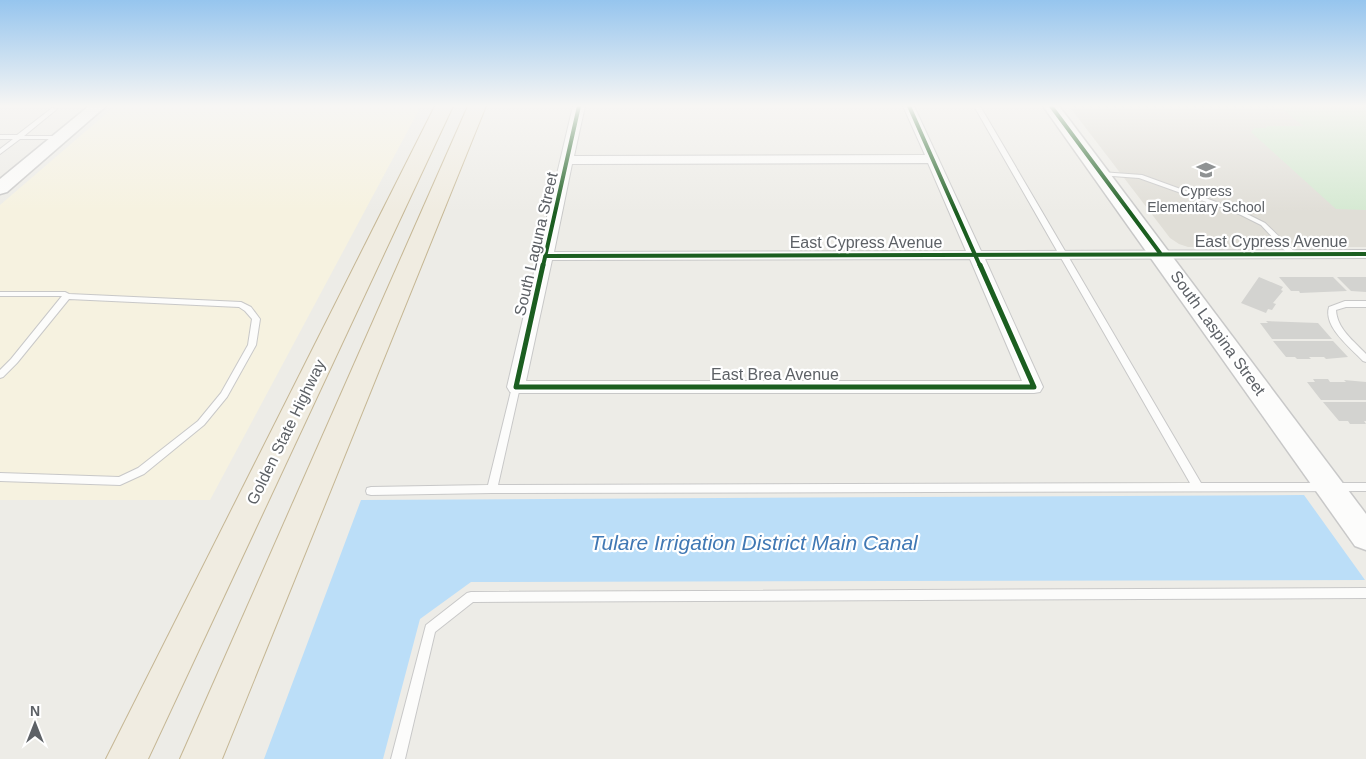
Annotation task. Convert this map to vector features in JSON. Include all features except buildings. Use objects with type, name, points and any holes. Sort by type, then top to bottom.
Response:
[{"type":"highway","name":"Golden State Highway","points":[[127,759],[427,141]]},
{"type":"highway","points":[[201,759],[461,141]]},
{"type":"street","points":[[4,181],[56,141]]},
{"type":"street","name":"South Laguna Street","points":[[516,387],[572,141]]},
{"type":"street","points":[[925,141],[975,254]]},
{"type":"street","name":"South Laspina Street","points":[[1077,141],[1366,537]]},
{"type":"street","points":[[568,160],[933,159]]},
{"type":"street","name":"East Cypress Avenue","points":[[546,256],[1160,253],[1366,254]]},
{"type":"street","name":"East Brea Avenue","points":[[516,387],[1034,387],[975,254]]},
{"type":"lane","points":[[0,152],[14,141]]},
{"type":"lane","points":[[997,141],[1197,486]]},
{"type":"lane","points":[[1101,174],[1140,176],[1239,212],[1263,224],[1292,253]]},
{"type":"lane","points":[[0,294],[241,305],[248,309],[256,319],[252,345],[224,395],[202,423],[134,474],[120,481],[0,477]]},
{"type":"lane","points":[[0,375],[68,296]]},
{"type":"lane","points":[[1366,304],[1338,305],[1331,312],[1335,325],[1366,359]]},
{"type":"lane","points":[[492,489],[516,387]]},
{"type":"lane","points":[[371,491],[1197,486],[1366,487]]},
{"type":"lane","points":[[398,759],[430,629],[471,597],[1366,593]]},
{"type":"shaded area","points":[[74,141],[402,141],[210,500],[0,500],[0,205]]},
{"type":"shaded area","name":"Cypress Elementary School","points":[[1096,141],[1272,141],[1366,210],[1366,247],[1188,247],[1170,238]]},
{"type":"green space","points":[[1261,141],[1366,141],[1366,210],[1336,209]]},
{"type":"water","name":"Tulare Irrigation District Main Canal","points":[[1304,495],[1365,580],[471,582],[420,619],[383,759],[264,759],[361,500]]},
{"type":"cycle path","points":[[571,141],[516,387],[1034,387],[925,141]]},
{"type":"cycle path","points":[[1077,141],[1160,253]]},
{"type":"cycle path","points":[[546,256],[1366,254]]},
{"type":"place","name":"Cypress Elementary School","points":[[1206,170]]}]
